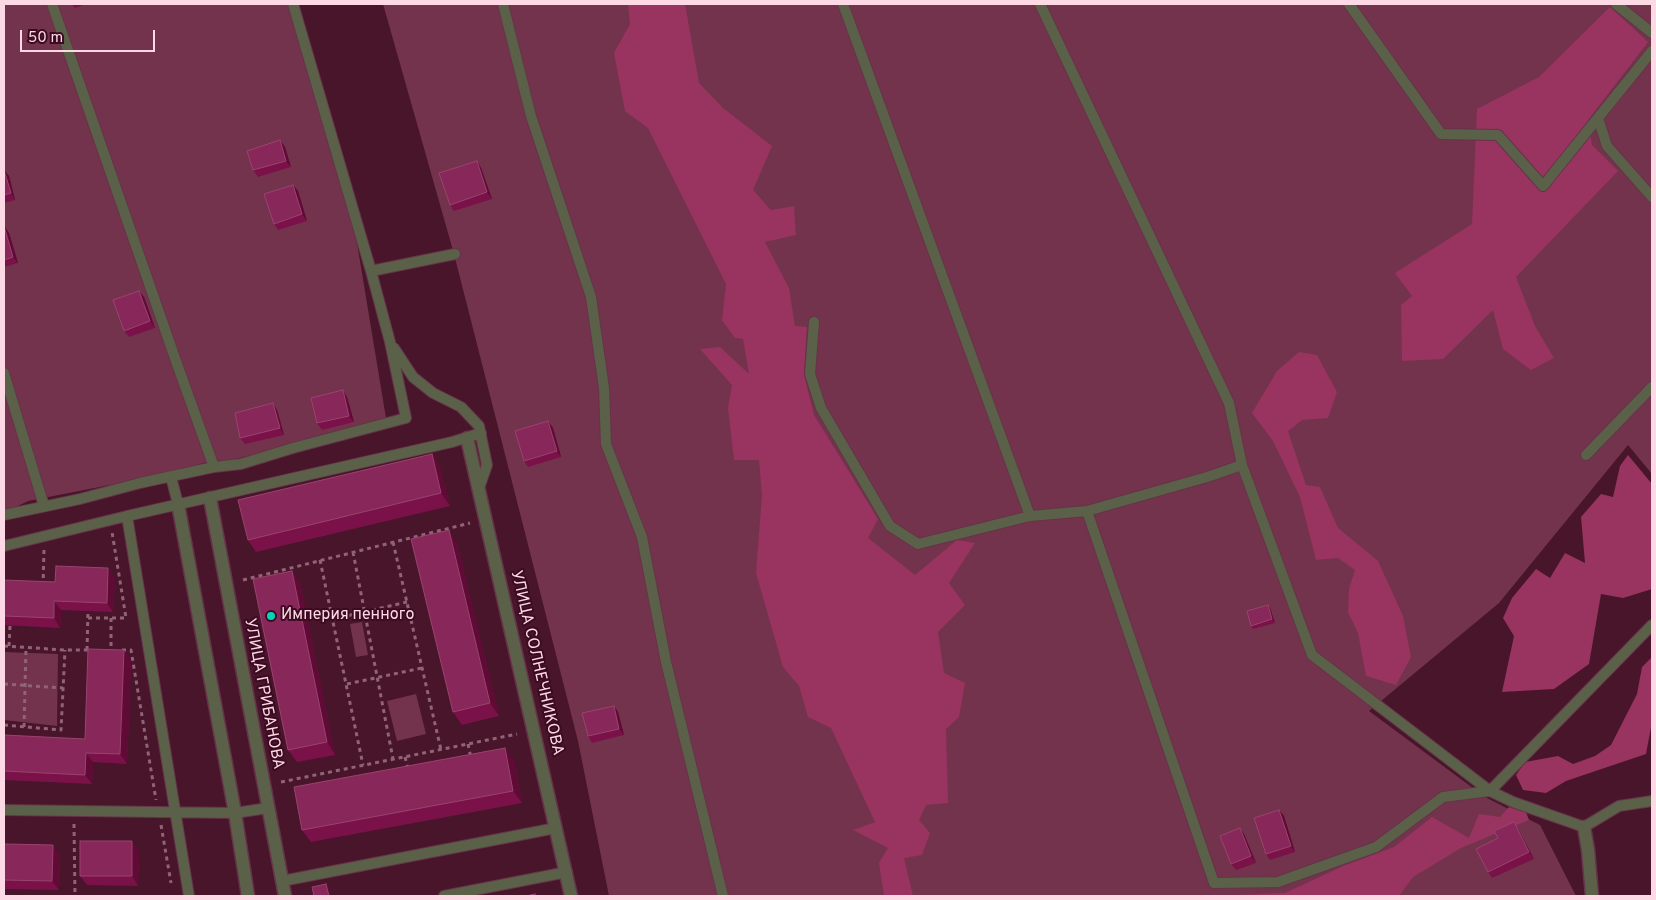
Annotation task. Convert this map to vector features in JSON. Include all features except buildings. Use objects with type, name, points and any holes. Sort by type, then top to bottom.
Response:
[{"type":"street","name":"УЛИЦА СОЛНЕЧНИКОВА","points":[[467,438],[572,896]]},
{"type":"street","name":"УЛИЦА ГРИБАНОВА","points":[[210,498],[285,896]]},
{"type":"street","points":[[178,504],[235,813],[248,896]]},
{"type":"street","points":[[1584,827],[1592,896]]},
{"type":"lane","points":[[52,4],[214,467]]},
{"type":"lane","points":[[4,515],[214,467],[241,464],[406,418],[390,342],[371,271],[293,4]]},
{"type":"lane","points":[[503,4],[531,116],[591,297],[604,388],[606,444],[642,537],[666,662],[724,896]]},
{"type":"lane","points":[[843,4],[1030,516]]},
{"type":"lane","points":[[1040,4],[1229,403],[1242,465],[1312,655],[1490,791],[1513,802],[1584,827],[1619,806],[1652,801]]},
{"type":"lane","points":[[1350,4],[1441,134],[1498,135],[1544,186],[1652,51]]},
{"type":"lane","points":[[1616,4],[1652,33]]},
{"type":"lane","points":[[1598,118],[1607,146],[1652,197]]},
{"type":"lane","points":[[371,271],[455,254]]},
{"type":"lane","points":[[814,322],[810,374],[821,408],[890,526],[918,544],[1030,516],[1087,511],[1207,477],[1242,465]]},
{"type":"lane","points":[[390,342],[413,377],[433,393],[461,407],[479,426],[487,464],[479,488]]},
{"type":"lane","points":[[4,373],[44,506]]},
{"type":"lane","points":[[1586,456],[1652,387]]},
{"type":"lane","points":[[4,546],[467,438],[481,433]]},
{"type":"lane","points":[[171,477],[178,504]]},
{"type":"lane","points":[[1087,511],[1214,883],[1278,882],[1376,847],[1443,797],[1490,791],[1652,626]]},
{"type":"lane","points":[[127,516],[189,896]]},
{"type":"lane","points":[[4,810],[235,813],[268,808]]},
{"type":"lane","points":[[282,881],[556,828]]},
{"type":"lane","points":[[444,896],[567,872]]},
{"type":"path","points":[[242,580],[470,523]]},
{"type":"path","points":[[88,618],[126,618],[113,540]]},
{"type":"path","points":[[393,542],[441,750]]},
{"type":"path","points":[[43,591],[44,547]]},
{"type":"path","points":[[353,552],[393,759]]},
{"type":"path","points":[[320,560],[363,765]]},
{"type":"path","points":[[333,618],[407,602]]},
{"type":"path","points":[[87,650],[88,611]]},
{"type":"path","points":[[103,650],[111,650],[111,618]]},
{"type":"path","points":[[9,646],[10,626]]},
{"type":"path","points":[[4,646],[95,650]]},
{"type":"path","points":[[24,727],[26,648]]},
{"type":"path","points":[[4,725],[61,730],[64,650]]},
{"type":"path","points":[[121,650],[131,650],[156,804],[160,813],[172,888]]},
{"type":"path","points":[[346,684],[422,668]]},
{"type":"path","points":[[4,684],[63,688]]},
{"type":"path","points":[[281,782],[517,734]]},
{"type":"path","points":[[468,744],[472,762]]},
{"type":"path","points":[[405,757],[409,773]]},
{"type":"path","points":[[74,811],[75,896]]},
{"type":"shaded area","points":[[4,4],[289,4],[355,231],[386,418],[240,458],[225,461],[214,460],[166,474],[28,501],[4,513]]},
{"type":"shaded area","points":[[383,4],[1652,4],[1652,474],[1628,445],[1499,603],[1369,711],[1485,797],[1540,825],[1576,896],[609,896],[578,741],[454,254]]},
{"type":"shaded area","points":[[628,4],[685,4],[699,83],[723,108],[772,146],[753,190],[771,210],[794,206],[796,235],[765,242],[789,288],[795,326],[807,327],[804,375],[814,415],[878,519],[868,538],[915,575],[957,540],[975,543],[949,583],[965,605],[938,632],[944,673],[965,683],[959,717],[946,729],[948,803],[926,805],[919,820],[930,833],[922,855],[904,858],[913,896],[884,896],[879,863],[888,848],[853,830],[875,822],[831,728],[808,717],[799,686],[783,667],[756,573],[762,495],[759,460],[734,460],[728,408],[732,385],[700,349],[720,347],[749,374],[743,339],[735,338],[722,320],[726,284],[648,128],[625,111],[614,53],[630,24]]},
{"type":"shaded area","points":[[1610,7],[1648,42],[1588,120],[1592,145],[1618,171],[1516,277],[1535,326],[1554,358],[1531,370],[1503,349],[1493,310],[1443,359],[1402,361],[1401,305],[1412,296],[1395,273],[1472,224],[1477,109],[1539,77]]},
{"type":"shaded area","points":[[1299,352],[1317,355],[1337,392],[1328,418],[1302,420],[1288,431],[1306,485],[1320,487],[1338,528],[1378,561],[1403,616],[1411,657],[1396,685],[1366,676],[1358,633],[1348,612],[1349,589],[1355,570],[1338,558],[1316,560],[1300,497],[1273,441],[1252,413],[1277,371]]},
{"type":"shaded area","points":[[1628,455],[1652,484],[1652,589],[1623,598],[1601,594],[1589,664],[1554,689],[1502,692],[1514,636],[1503,618],[1512,598],[1536,569],[1550,578],[1565,553],[1585,563],[1581,517],[1601,494],[1613,497],[1620,466]]},
{"type":"shaded area","points":[[362,622],[368,655],[356,657],[350,624]]},
{"type":"shaded area","points":[[4,652],[58,654],[57,726],[4,720]]},
{"type":"shaded area","points":[[1652,657],[1652,722],[1646,754],[1566,781],[1546,793],[1523,790],[1516,775],[1525,762],[1558,756],[1573,764],[1595,756],[1611,745],[1637,694],[1642,667]]},
{"type":"shaded area","points":[[416,694],[426,734],[397,741],[387,701]]},
{"type":"shaded area","points":[[1509,807],[1526,812],[1529,820],[1461,848],[1413,877],[1399,896],[1212,896],[1285,893],[1343,866],[1394,847],[1432,817],[1469,838],[1479,814],[1500,817]]},
{"type":"place","name":"Империя пенного","points":[[271,616]]}]
